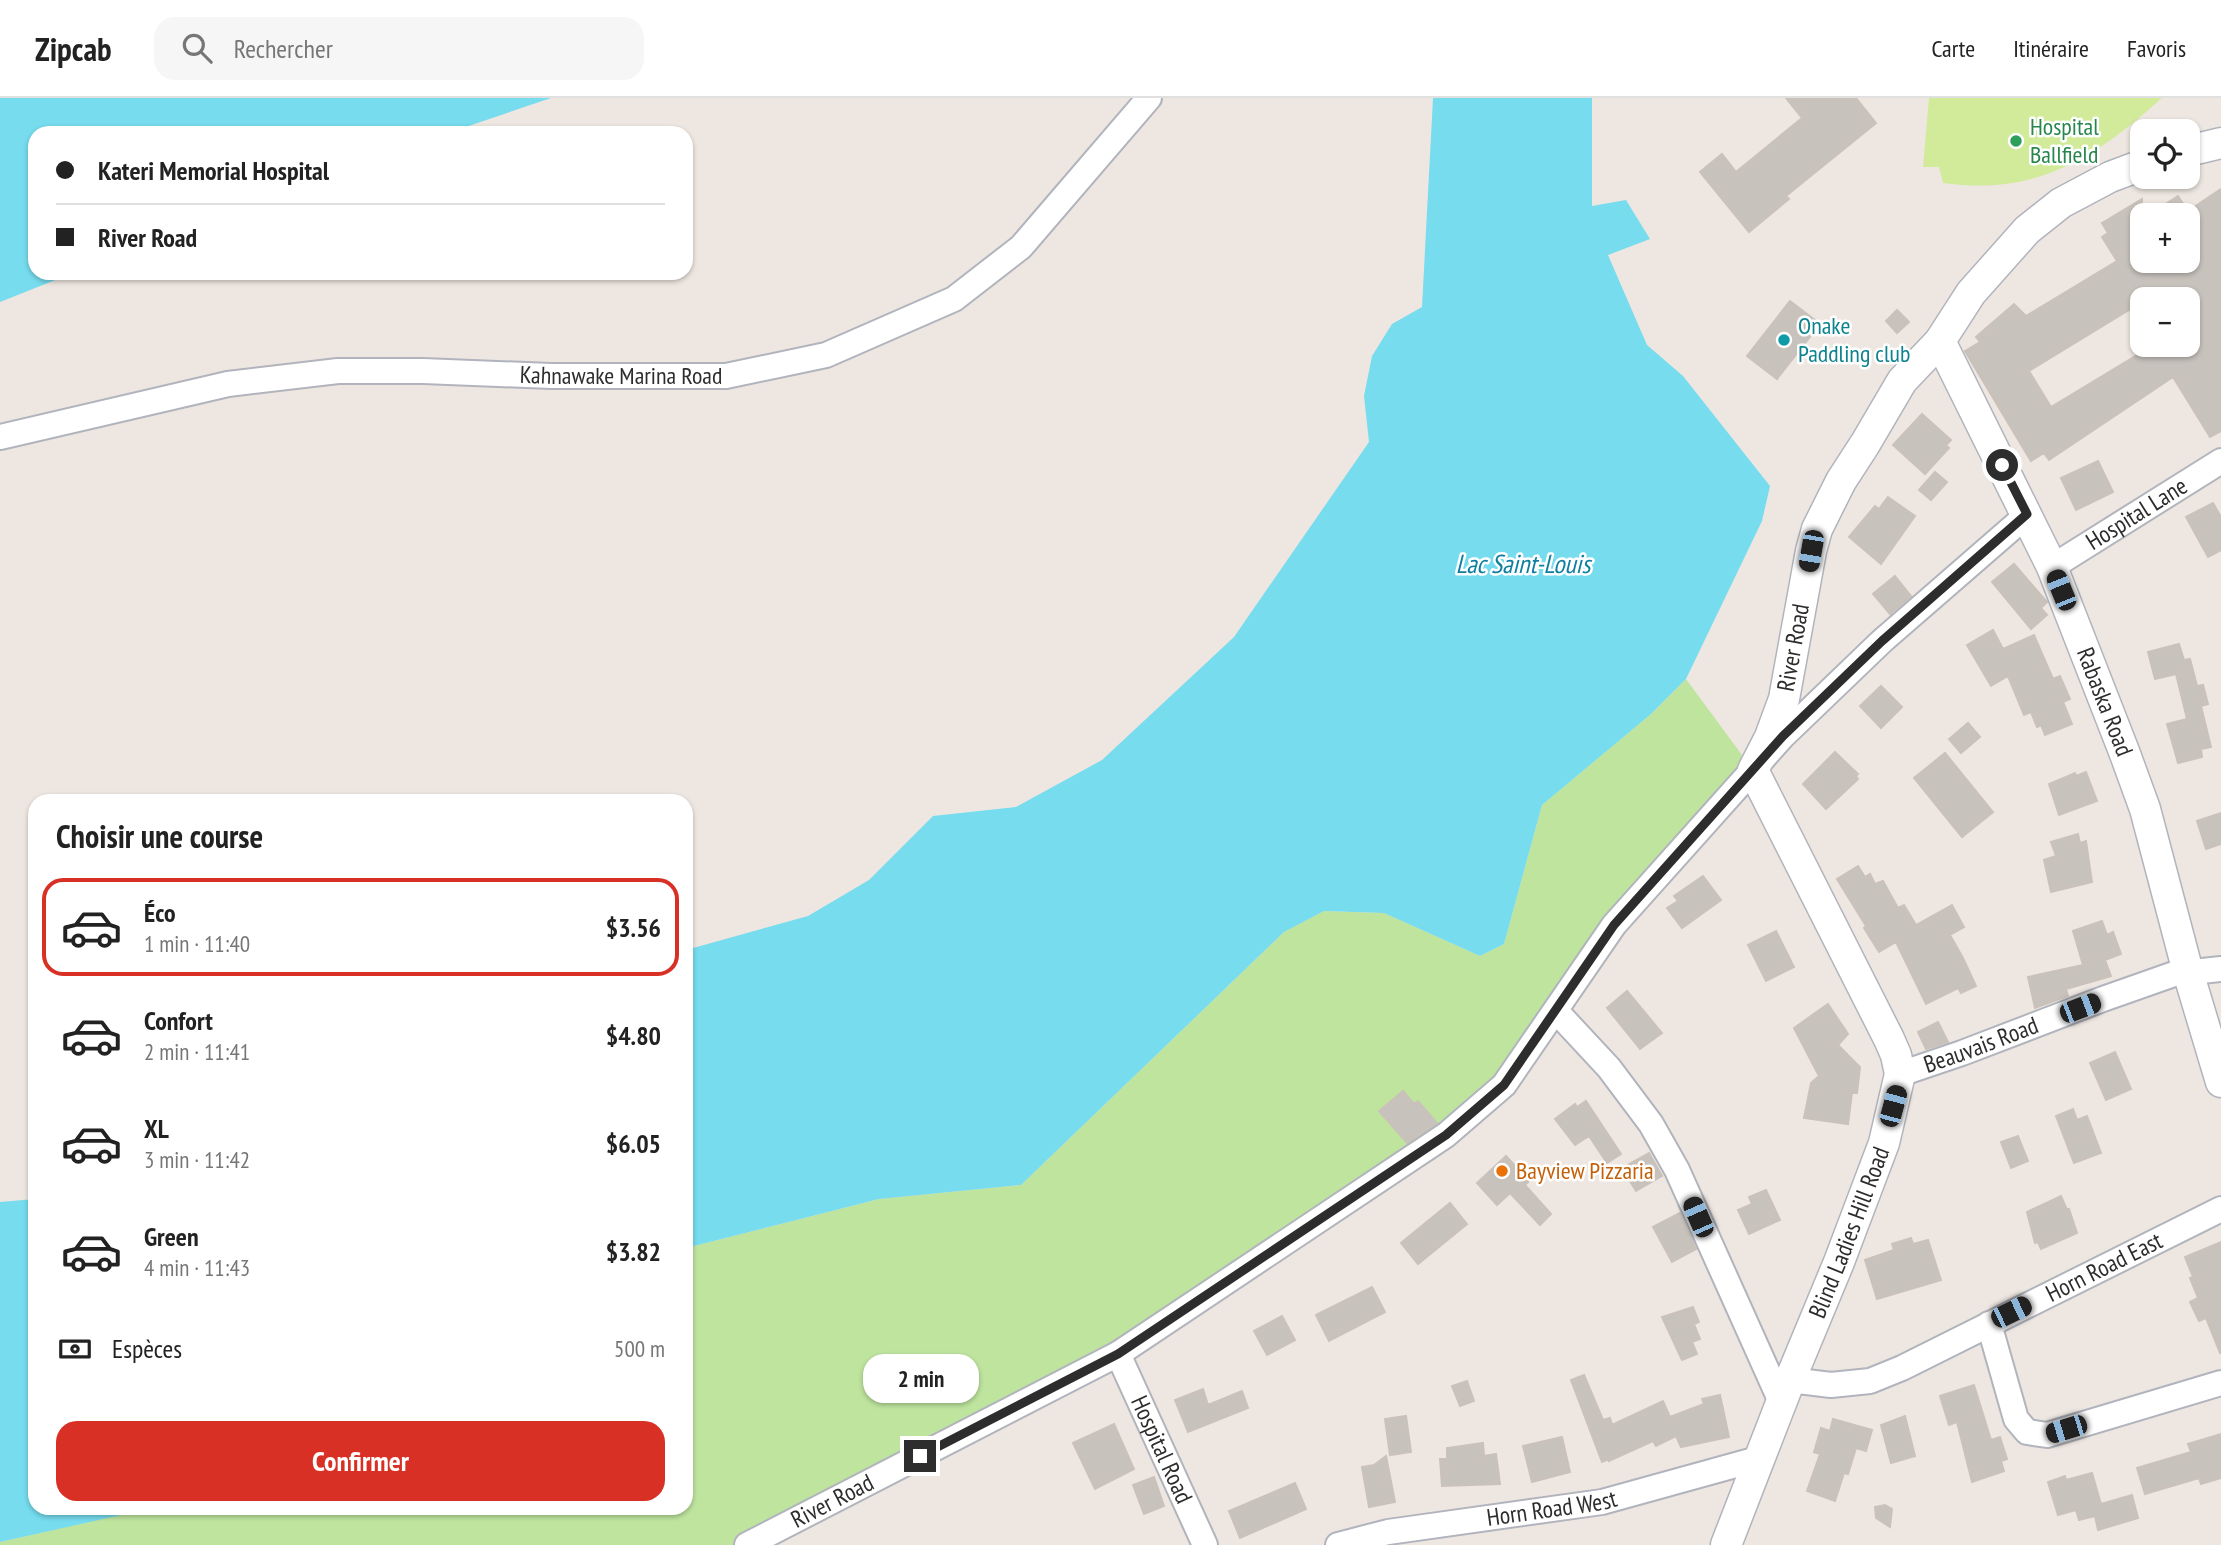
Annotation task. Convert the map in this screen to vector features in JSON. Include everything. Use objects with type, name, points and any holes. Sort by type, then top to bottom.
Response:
[{"type":"street","name":"Kahnawake Marina Road","points":[[0,437],[228,384],[338,371],[551,376],[726,376],[826,355],[954,299],[1021,247],[1149,98]]},
{"type":"street","points":[[2200,148],[2221,143]]},
{"type":"street","name":"River Road","points":[[747,1545],[1118,1354],[1446,1135],[1504,1085],[1614,925],[1753,769],[1770,737],[1784,699],[1817,529],[1840,481],[1866,444],[1902,381],[1940,341],[1971,293],[2026,230],[2061,203],[2130,170]]},
{"type":"street","name":"Rabaska Road","points":[[1940,341],[2052,567],[2125,754],[2145,809],[2188,972],[2221,1082]]},
{"type":"street","name":"Hospital Lane","points":[[2052,567],[2221,461]]},
{"type":"street","points":[[1900,1074],[1889,1039],[1753,769],[1791,728],[1872,650],[2027,514]]},
{"type":"street","name":"Beauvais Road","points":[[1900,1074],[2174,974],[2221,969]]},
{"type":"street","points":[[1556,1011],[1609,1068],[1651,1124],[1677,1170],[1786,1392]]},
{"type":"street","name":"Blind Ladies Hill Road","points":[[1726,1545],[1884,1143],[1900,1074]]},
{"type":"street","name":"Horn Road East","points":[[1786,1392],[1870,1381],[1902,1368],[2221,1209]]},
{"type":"street","points":[[1989,1324],[2017,1419],[2028,1432],[2047,1435],[2221,1383]]},
{"type":"street","name":"Hospital Road","points":[[1118,1354],[1205,1545]]},
{"type":"street","name":"Horn Road West","points":[[1338,1545],[1388,1532],[1602,1502],[1761,1458]]},
{"type":"green space","name":"Hospital Ballfield","points":[[1929,98],[2162,98],[2137,119],[2130,119],[2130,125],[2088,155],[2036,178],[1977,186],[1943,183],[1939,167],[1923,167]]},
{"type":"green space","points":[[1686,679],[1753,770],[1614,925],[1504,1085],[1118,1354],[747,1545],[0,1545],[0,1542],[118,1515],[693,1515],[693,1246],[879,1199],[1021,1185],[1284,932],[1324,911],[1384,913],[1480,956],[1504,944],[1542,805],[1651,714]]},
{"type":"water","points":[[0,98],[551,98],[469,126],[28,126],[28,280],[55,280],[0,302]]},
{"type":"water","name":"Lac Saint-Louis","points":[[1433,98],[1592,98],[1592,206],[1626,200],[1650,239],[1608,255],[1647,345],[1683,376],[1770,486],[1762,521],[1686,679],[1651,714],[1542,805],[1504,944],[1480,956],[1384,913],[1324,911],[1284,932],[1021,1185],[879,1199],[693,1246],[693,948],[808,916],[869,880],[933,816],[1016,807],[1102,760],[1234,637],[1369,442],[1364,396],[1372,356],[1392,324],[1422,307]]},
{"type":"water","points":[[28,1200],[28,1515],[121,1515],[0,1542],[0,1202]]},
{"type":"building","points":[[1786,98],[1856,98],[1876,123],[1786,196],[1789,199],[1749,232],[1700,172],[1722,154],[1736,172],[1802,118]]},
{"type":"building","points":[[2221,189],[2221,431],[2210,437],[2173,377],[2049,460],[2044,453],[2031,461],[1965,351],[1980,342],[1976,337],[2014,304],[2026,316],[2117,261],[2102,237],[2108,233],[2102,223],[2130,206],[2130,273],[2200,273],[2200,203]]},
{"type":"building","points":[[2178,196],[2183,203],[2167,203]]},
{"type":"building","name":"Onake Paddling club","points":[[1790,301],[1820,324],[1777,379],[1747,356]]},
{"type":"building","points":[[1897,310],[1909,322],[1897,333],[1886,321]]},
{"type":"building","points":[[1922,414],[1951,440],[1946,445],[1949,448],[1925,474],[1893,445]]},
{"type":"building","points":[[2098,461],[2113,492],[2076,510],[2061,478]]},
{"type":"building","points":[[1935,472],[1947,482],[1931,500],[1919,490]]},
{"type":"building","points":[[1888,497],[1915,516],[1881,564],[1849,537],[1875,506],[1879,509]]},
{"type":"building","points":[[2213,503],[2221,517],[2221,550],[2208,557],[2186,517]]},
{"type":"building","points":[[2014,564],[2047,602],[2041,608],[2047,615],[2031,629],[1992,582]]},
{"type":"building","points":[[1895,576],[1911,596],[1890,614],[1873,594]]},
{"type":"building","points":[[1993,630],[2003,649],[2034,635],[2053,679],[2060,676],[2070,699],[2063,702],[2072,724],[2045,735],[2041,725],[2037,727],[2031,712],[2024,715],[2008,676],[1991,686],[1967,645]]},
{"type":"building","points":[[2179,644],[2184,660],[2190,659],[2197,686],[2203,685],[2208,704],[2201,706],[2211,747],[2201,749],[2202,757],[2178,763],[2167,724],[2187,719],[2176,674],[2155,679],[2148,652]]},
{"type":"building","points":[[1881,686],[1902,707],[1881,728],[1860,706]]},
{"type":"building","points":[[1968,723],[1980,737],[1961,753],[1949,739]]},
{"type":"building","points":[[1835,752],[1858,774],[1858,779],[1826,809],[1803,784]]},
{"type":"building","points":[[1945,753],[1993,812],[1962,837],[1914,778]]},
{"type":"building","points":[[2086,772],[2097,801],[2059,815],[2049,784],[2075,773],[2076,776]]},
{"type":"building","points":[[2221,813],[2221,844],[2206,849],[2197,821]]},
{"type":"building","points":[[2078,834],[2080,843],[2086,841],[2092,882],[2051,892],[2044,860],[2056,856],[2051,842]]},
{"type":"building","points":[[1858,866],[1865,877],[1870,874],[1875,884],[1883,881],[1898,908],[1904,905],[1916,925],[1952,905],[1964,927],[1950,935],[1976,986],[1961,993],[1958,988],[1926,1004],[1896,942],[1879,952],[1837,879]]},
{"type":"building","points":[[1703,876],[1721,900],[1682,928],[1667,908],[1678,901],[1674,896]]},
{"type":"building","points":[[2102,921],[2107,935],[2113,932],[2121,954],[2105,960],[2111,976],[2066,989],[2068,996],[2035,1008],[2028,977],[2083,965],[2073,931]]},
{"type":"building","points":[[1776,931],[1794,967],[1766,981],[1748,945]]},
{"type":"building","points":[[1627,991],[1662,1033],[1640,1049],[1607,1008]]},
{"type":"building","points":[[1828,1004],[1848,1034],[1838,1045],[1860,1067],[1857,1093],[1852,1093],[1848,1124],[1804,1118],[1811,1083],[1819,1076],[1794,1028]]},
{"type":"building","points":[[1938,1022],[1948,1042],[1926,1049],[1918,1032]]},
{"type":"building","points":[[2115,1052],[2131,1089],[2106,1100],[2090,1063]]},
{"type":"building","points":[[1403,1091],[1414,1104],[1418,1101],[1437,1123],[1407,1143],[1379,1111]]},
{"type":"building","points":[[1586,1101],[1621,1154],[1607,1163],[1589,1136],[1575,1145],[1555,1119],[1575,1104],[1577,1107]]},
{"type":"building","points":[[2073,1109],[2077,1120],[2087,1116],[2101,1153],[2074,1163],[2056,1116]]},
{"type":"building","points":[[2018,1136],[2028,1161],[2011,1168],[2001,1142]]},
{"type":"building","points":[[1649,1153],[1662,1176],[1636,1191],[1622,1168]]},
{"type":"building","points":[[1506,1156],[1529,1181],[1525,1185],[1551,1214],[1540,1225],[1510,1193],[1497,1205],[1477,1183]]},
{"type":"building","points":[[1766,1190],[1780,1220],[1749,1234],[1738,1210],[1752,1204],[1749,1197]]},
{"type":"building","points":[[2061,1196],[2067,1210],[2069,1209],[2077,1233],[2041,1249],[2038,1242],[2035,1243],[2027,1212]]},
{"type":"building","points":[[1450,1203],[1467,1224],[1418,1264],[1401,1243]]},
{"type":"building","points":[[1680,1213],[1696,1249],[1672,1262],[1653,1227]]},
{"type":"building","points":[[1911,1238],[1913,1244],[1928,1240],[1941,1280],[1877,1299],[1865,1260],[1894,1250],[1892,1244]]},
{"type":"building","points":[[2221,1242],[2220,1353],[2206,1318],[2199,1321],[2190,1302],[2198,1298],[2185,1257]]},
{"type":"building","points":[[1372,1287],[1385,1312],[1329,1341],[1316,1315]]},
{"type":"building","points":[[1693,1307],[1699,1322],[1694,1324],[1700,1339],[1692,1342],[1697,1354],[1682,1360],[1662,1317]]},
{"type":"building","points":[[1282,1316],[1295,1340],[1267,1355],[1254,1331]]},
{"type":"building","points":[[1584,1375],[1603,1420],[1610,1418],[1612,1425],[1663,1401],[1670,1417],[1704,1404],[1702,1399],[1720,1395],[1729,1437],[1681,1447],[1676,1436],[1656,1446],[1653,1441],[1602,1462],[1571,1380]]},
{"type":"building","points":[[1467,1381],[1474,1401],[1460,1406],[1452,1386]]},
{"type":"building","points":[[1974,1385],[1991,1440],[2000,1437],[2007,1459],[2001,1461],[2004,1471],[1972,1482],[1957,1422],[1949,1425],[1940,1396]]},
{"type":"building","points":[[1203,1389],[1208,1405],[1242,1391],[1248,1408],[1188,1432],[1175,1400]]},
{"type":"building","points":[[1406,1416],[1411,1452],[1390,1455],[1385,1419]]},
{"type":"building","points":[[1905,1416],[1915,1456],[1891,1463],[1881,1425]]},
{"type":"building","points":[[1833,1419],[1872,1430],[1866,1451],[1856,1448],[1848,1474],[1844,1473],[1835,1501],[1807,1491],[1820,1454],[1814,1452],[1821,1428],[1830,1431]]},
{"type":"building","points":[[1114,1424],[1134,1469],[1095,1489],[1073,1443]]},
{"type":"building","points":[[2221,1434],[2221,1478],[2201,1484],[2199,1478],[2145,1494],[2137,1468],[2191,1452],[2188,1444]]},
{"type":"building","points":[[1562,1437],[1570,1472],[1532,1482],[1523,1446]]},
{"type":"building","points":[[1483,1443],[1484,1456],[1496,1454],[1500,1484],[1442,1486],[1440,1459],[1447,1459],[1447,1448]]},
{"type":"building","points":[[1386,1456],[1395,1502],[1369,1507],[1362,1467],[1374,1465]]},
{"type":"building","points":[[2092,1473],[2101,1504],[2132,1495],[2138,1518],[2098,1530],[2095,1516],[2079,1520],[2076,1510],[2058,1515],[2048,1482],[2065,1476],[2066,1480]]},
{"type":"building","points":[[1154,1477],[1164,1506],[1144,1514],[1133,1485]]},
{"type":"building","points":[[1295,1483],[1306,1509],[1240,1538],[1229,1511]]},
{"type":"building","points":[[1885,1505],[1892,1509],[1890,1527],[1876,1518],[1875,1507]]},
{"type":"place","name":"Hospital Ballfield","points":[[2016,141]]},
{"type":"place","name":"Onake Paddling club","points":[[1784,340]]},
{"type":"place","name":"Bayview Pizzaria","points":[[1502,1171]]},
{"type":"route","points":[[920,1456],[1118,1354],[1446,1135],[1504,1085],[1614,925],[1783,736],[1882,641],[2027,514],[2002,465]]}]
